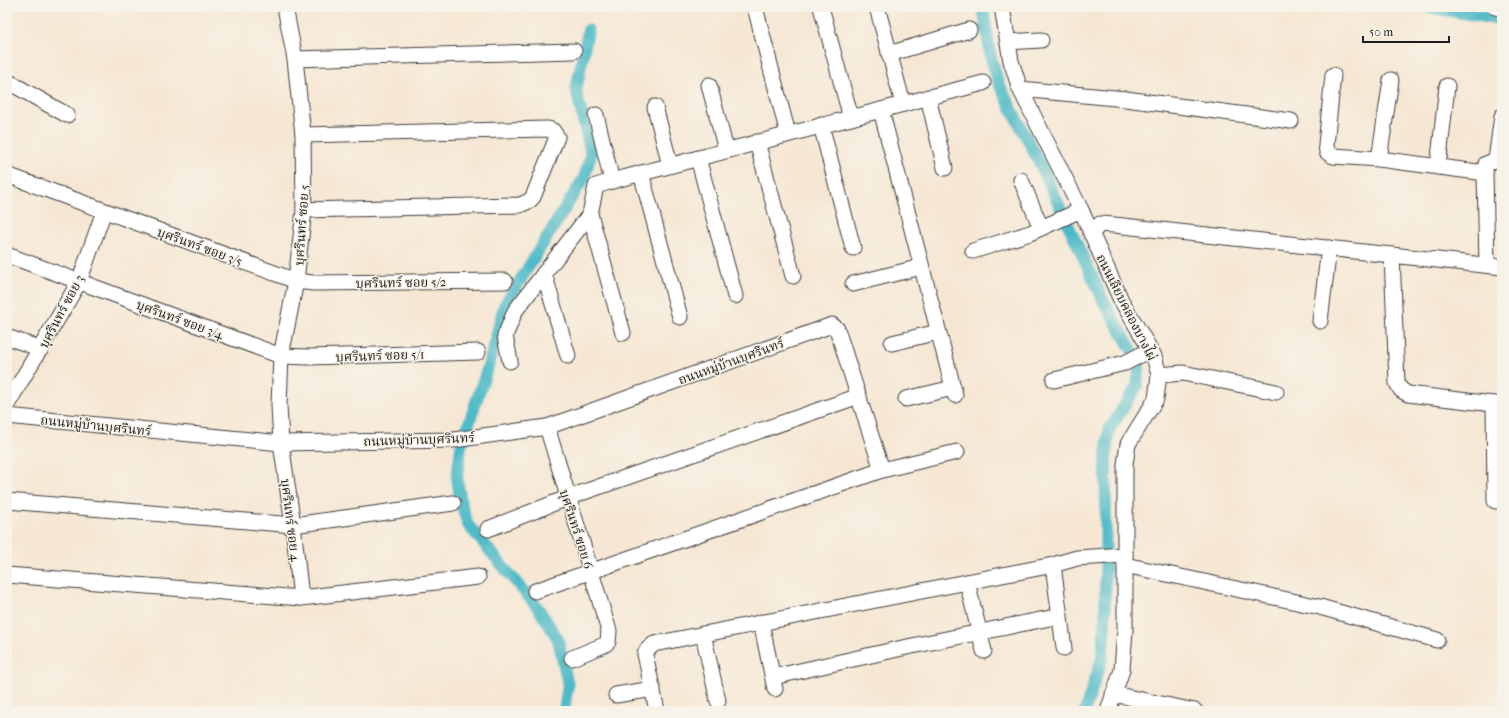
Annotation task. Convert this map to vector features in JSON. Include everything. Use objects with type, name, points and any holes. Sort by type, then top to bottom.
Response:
[{"type":"street","name":"บุศรินทร์ ซอย 5","points":[[281,443],[279,405],[281,356],[296,281],[304,210],[303,135],[294,59],[285,7]]},
{"type":"street","points":[[755,7],[788,134]]},
{"type":"street","points":[[821,7],[851,118]]},
{"type":"street","points":[[877,7],[903,104]]},
{"type":"street","name":"ถนนเลียบคลองบางไผ่","points":[[1002,7],[1008,42],[1020,89],[1069,216],[1091,234],[1121,300],[1142,354],[1154,356],[1159,376],[1156,399],[1128,444],[1125,464],[1122,558],[1125,630],[1122,670],[1108,711]]},
{"type":"street","points":[[1495,7],[1502,8]]},
{"type":"street","points":[[889,54],[969,30]]},
{"type":"street","points":[[1008,42],[1040,40]]},
{"type":"street","points":[[294,59],[574,51]]},
{"type":"street","points":[[1333,74],[1327,152],[1333,156],[1379,159],[1485,173]]},
{"type":"street","points":[[1379,159],[1391,80]]},
{"type":"street","points":[[7,81],[67,115]]},
{"type":"street","points":[[510,361],[505,336],[515,311],[590,214],[596,186],[612,180],[983,83]]},
{"type":"street","points":[[709,85],[726,150]]},
{"type":"street","points":[[1438,167],[1447,86]]},
{"type":"street","points":[[1020,89],[1126,99],[1291,121]]},
{"type":"street","points":[[928,97],[945,168]]},
{"type":"street","points":[[655,107],[670,165]]},
{"type":"street","points":[[881,110],[954,391],[906,399]]},
{"type":"street","points":[[596,115],[612,180]]},
{"type":"street","points":[[1091,234],[1100,224],[1495,266],[1485,173],[1486,164],[1499,160],[1502,116]]},
{"type":"street","points":[[821,125],[853,248]]},
{"type":"street","points":[[303,135],[548,129],[553,131],[557,137],[533,196],[529,201],[520,205],[304,210]]},
{"type":"street","points":[[757,142],[793,276]]},
{"type":"street","points":[[698,158],[734,296]]},
{"type":"street","points":[[641,173],[680,317]]},
{"type":"street","name":"บุศรินทร์ ซอย 3/5","points":[[7,175],[104,212],[296,281]]},
{"type":"street","points":[[1021,180],[1041,228]]},
{"type":"street","name":"บุศรินทร์ ซอย 3","points":[[7,405],[79,282],[104,212]]},
{"type":"street","points":[[590,214],[623,333]]},
{"type":"street","points":[[973,251],[1041,228],[1069,216]]},
{"type":"street","points":[[1320,320],[1329,248]]},
{"type":"street","name":"บุศรินทร์ ซอย 3/4","points":[[7,255],[281,356]]},
{"type":"street","points":[[1392,255],[1397,383],[1401,390],[1408,394],[1498,404],[1495,502]]},
{"type":"street","points":[[853,284],[921,267]]},
{"type":"street","points":[[544,273],[568,356]]},
{"type":"street","name":"บุศรินทร์ ซอย 5/2","points":[[296,281],[312,283],[505,281]]},
{"type":"street","name":"ถนนหมู่บ้านบุศรินทร์","points":[[7,416],[281,443],[454,440],[547,426],[828,326],[835,326],[837,329],[859,396]]},
{"type":"street","points":[[892,343],[938,332]]},
{"type":"street","points":[[7,337],[41,349]]},
{"type":"street","name":"บุศรินทร์ ซอย 5/1","points":[[281,356],[309,357],[478,352]]},
{"type":"street","points":[[1054,380],[1103,369],[1142,354]]},
{"type":"street","points":[[1159,376],[1183,373],[1276,392]]},
{"type":"street","points":[[488,529],[567,498],[859,396],[882,470]]},
{"type":"street","name":"บุศรินทร์ ซอย 6","points":[[547,426],[567,498],[609,631],[608,642],[604,645],[572,658]]},
{"type":"street","name":"บุศรินทร์ ซอย 4","points":[[281,443],[293,526],[300,598]]},
{"type":"street","points":[[535,591],[882,470],[957,452]]},
{"type":"street","points":[[7,501],[293,526],[453,502]]},
{"type":"street","points":[[656,706],[646,654],[647,650],[654,644],[1091,557],[1122,558],[1320,607],[1437,640]]},
{"type":"street","points":[[1053,565],[1064,648]]},
{"type":"street","points":[[7,575],[300,598],[478,577]]},
{"type":"street","points":[[967,582],[984,652]]},
{"type":"street","points":[[760,622],[774,683],[979,632],[1060,616]]},
{"type":"street","points":[[703,634],[718,701]]},
{"type":"street","points":[[616,695],[653,689]]},
{"type":"street","points":[[1113,694],[1195,711]]},
{"type":"waterway","points":[[983,7],[991,59],[999,84],[1039,162],[1104,302],[1136,357],[1139,370],[1137,386],[1109,430],[1106,456],[1105,622],[1102,658],[1085,711]]},
{"type":"waterway","points":[[1428,7],[1502,20]]},
{"type":"waterway","points":[[564,711],[568,685],[558,639],[538,608],[468,525],[461,504],[457,478],[461,447],[490,360],[504,306],[584,178],[591,154],[576,90],[588,30]]}]
